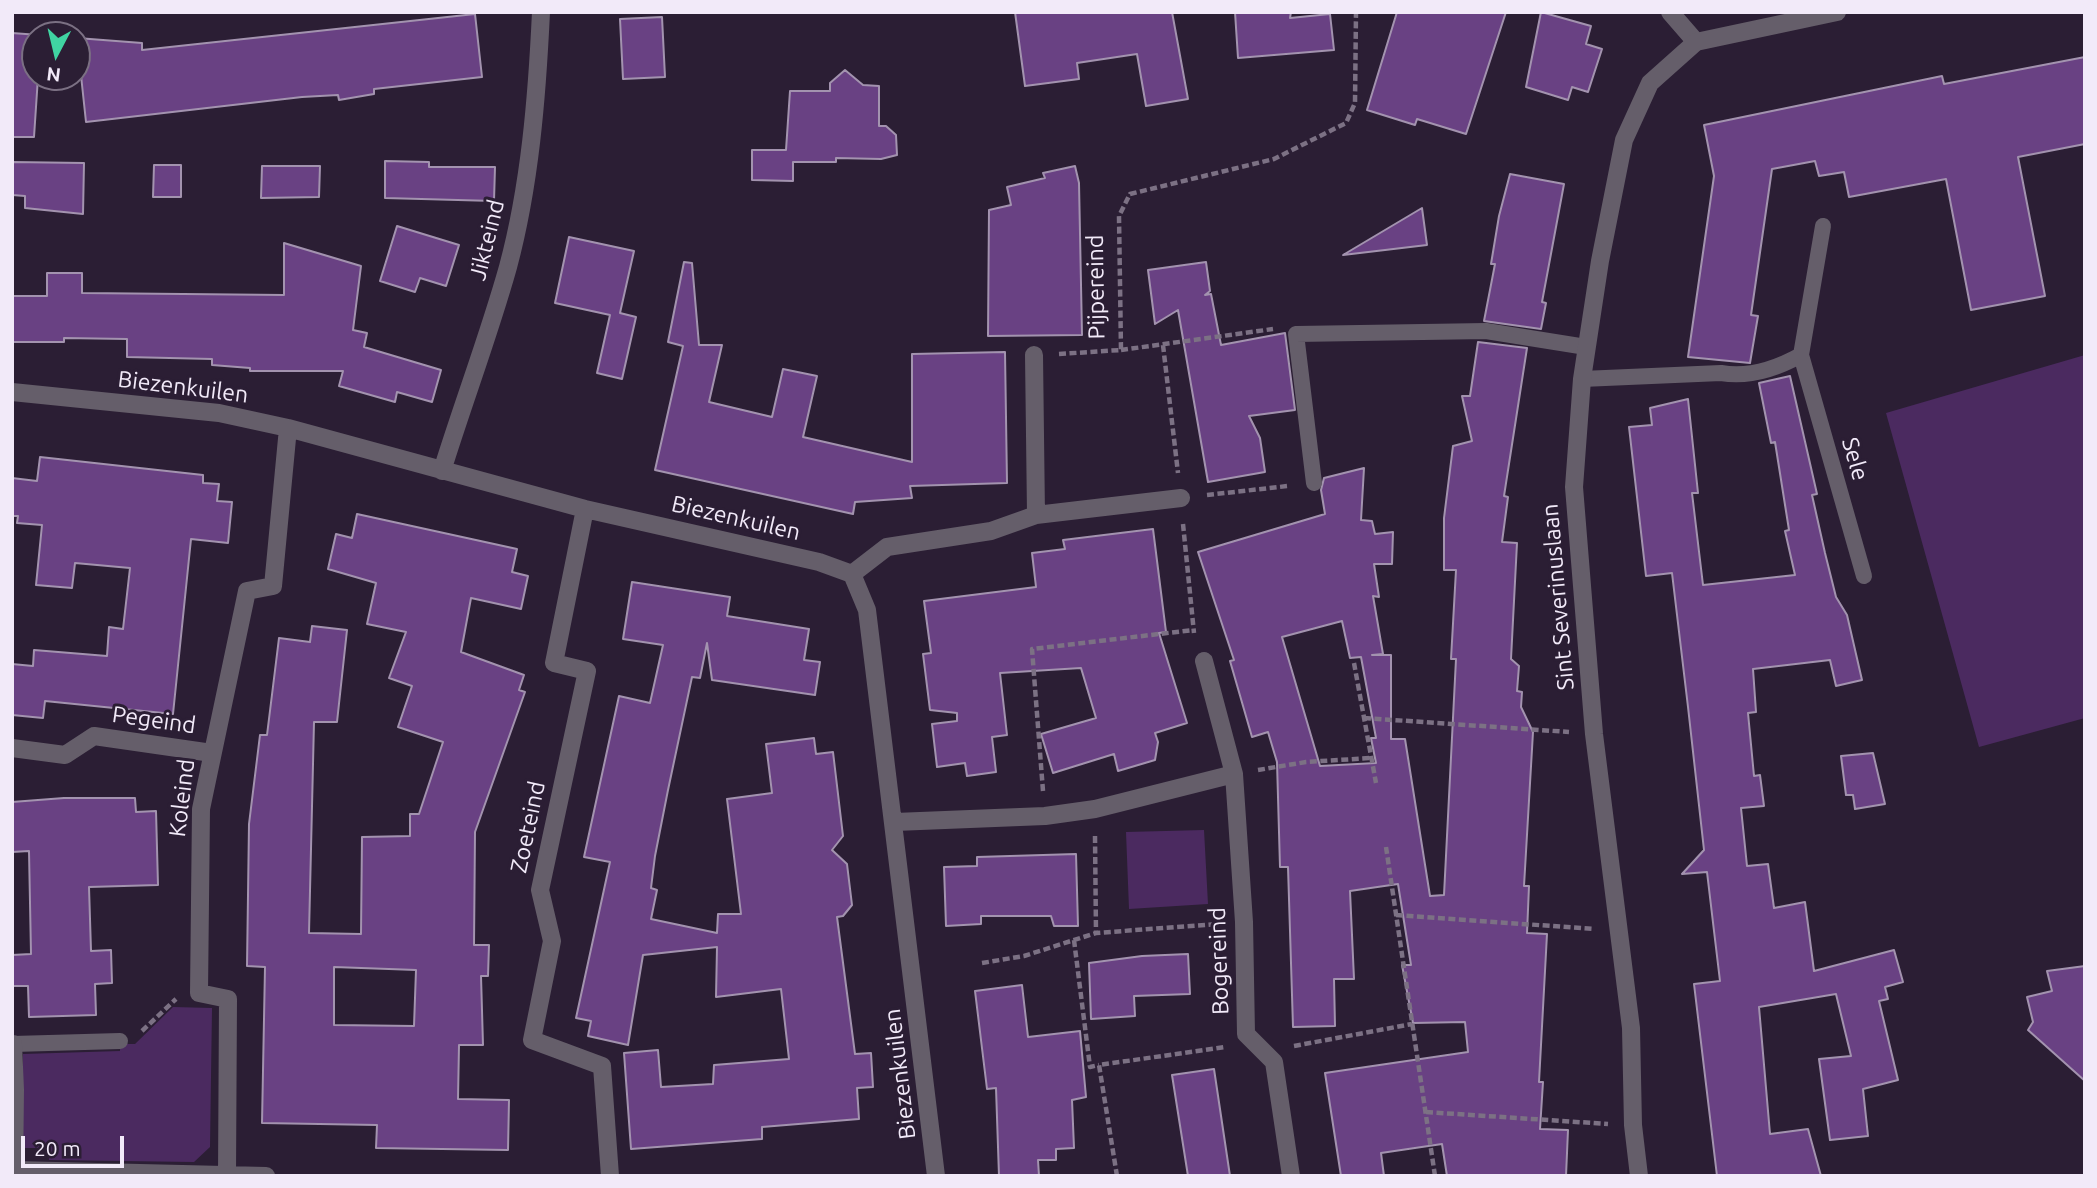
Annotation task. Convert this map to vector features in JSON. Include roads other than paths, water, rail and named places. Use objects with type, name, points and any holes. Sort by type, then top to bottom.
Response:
[{"type":"street","name":"Jikteind","points":[[442,471],[508,268],[520,215],[538,80],[541,12]]},
{"type":"street","points":[[1670,12],[1696,42],[1837,12]]},
{"type":"street","name":"Sint Severinuslaan","points":[[1639,1176],[1633,1125],[1631,1028],[1594,734],[1574,487],[1586,347],[1624,140],[1650,83],[1696,42]]},
{"type":"street","points":[[1034,355],[1036,515]]},
{"type":"street","name":"Biezenkuilen","points":[[12,392],[219,413],[288,428],[585,509],[819,562],[852,574],[867,610],[895,822],[936,1176]]},
{"type":"street","name":"Koleind","points":[[227,1175],[228,999],[199,993],[201,809],[247,591],[273,586],[288,428]]},
{"type":"street","points":[[852,574],[887,547],[991,531],[1036,515],[1181,498]]},
{"type":"street","name":"Zoeteind","points":[[585,509],[554,663],[587,671],[540,890],[552,941],[532,1040],[601,1066],[610,1176]]},
{"type":"street","name":"Bogereind","points":[[1204,661],[1234,774],[1244,922],[1246,1034],[1273,1062],[1291,1176]]},
{"type":"street","name":"Pegeind","points":[[12,748],[65,755],[94,736],[212,752]]},
{"type":"street","points":[[895,822],[1045,816],[1095,809],[1234,774]]},
{"type":"street","points":[[13,1044],[14,1173],[265,1176]]},
{"type":"lane","name":"Sele","points":[[1823,226],[1801,355],[1864,576]]},
{"type":"lane","points":[[1314,483],[1296,334],[1486,331],[1586,347]]},
{"type":"lane","points":[[1582,379],[1721,373],[1741,376],[1783,365],[1801,355]]},
{"type":"lane","points":[[13,1044],[120,1041]]}]
